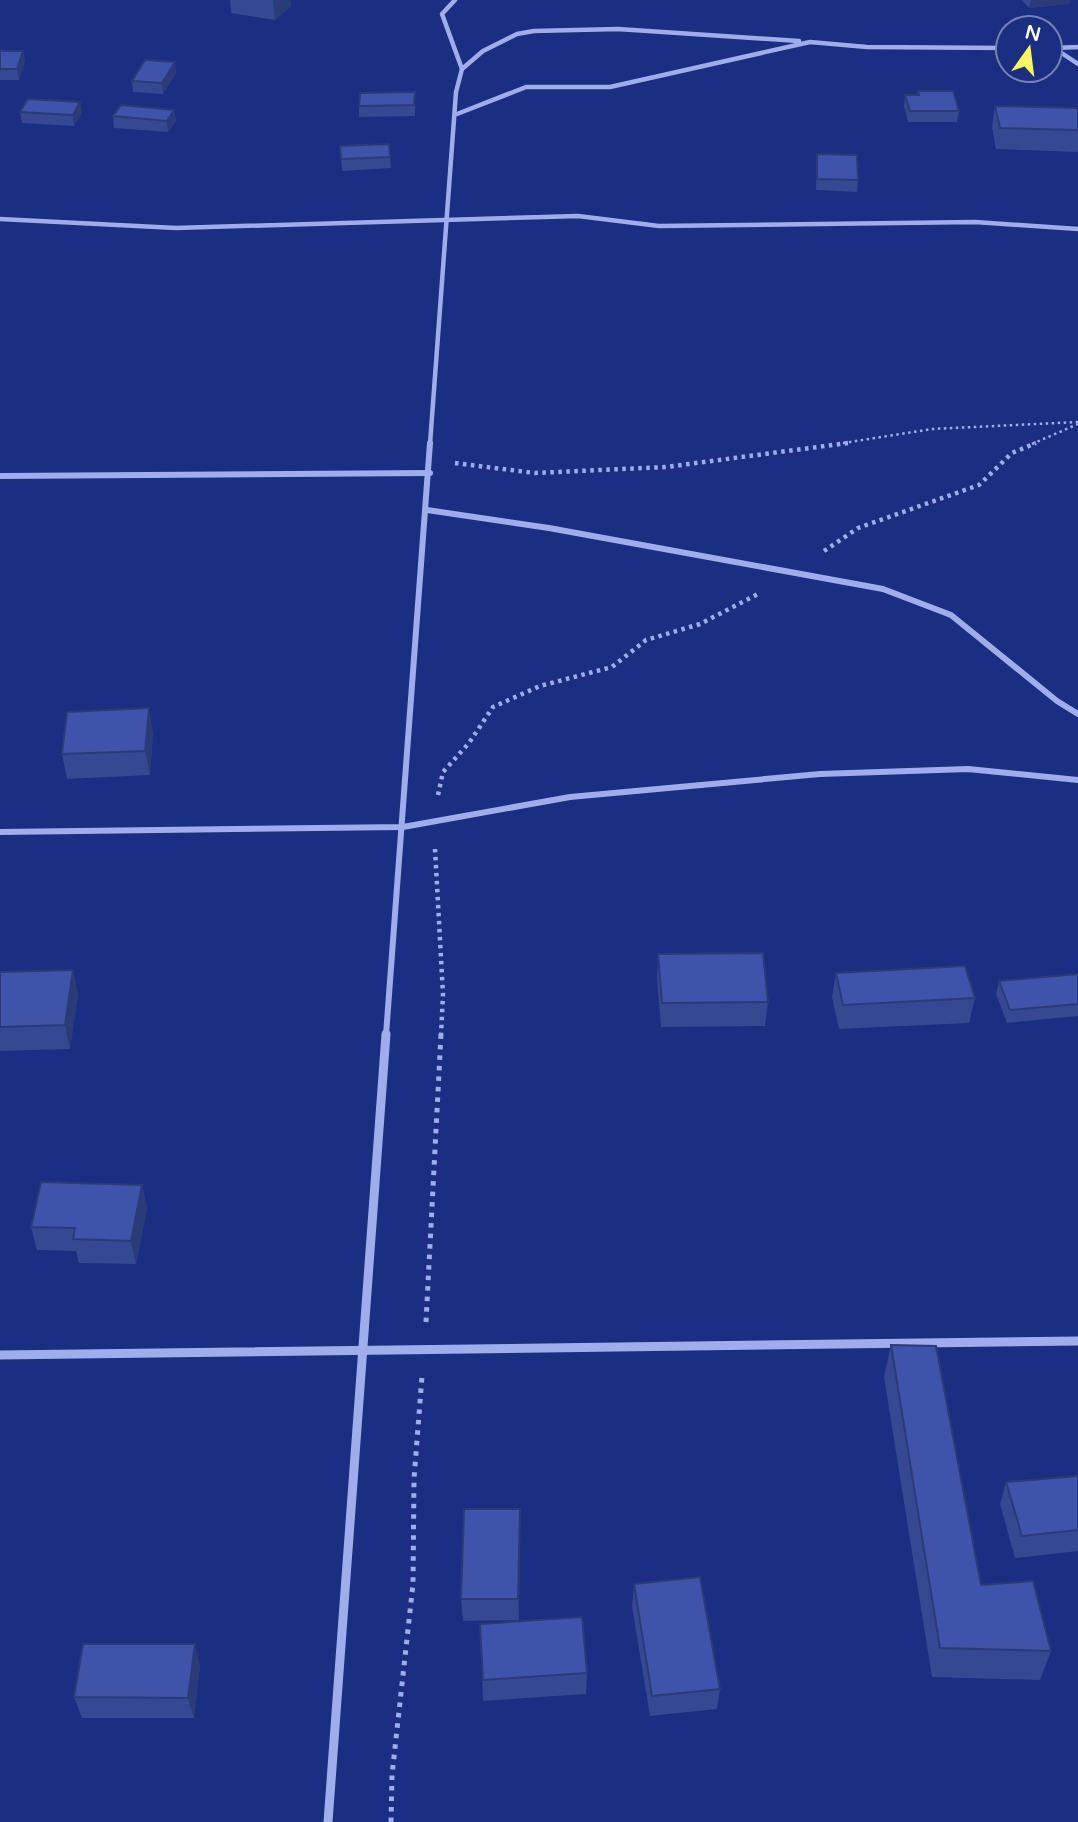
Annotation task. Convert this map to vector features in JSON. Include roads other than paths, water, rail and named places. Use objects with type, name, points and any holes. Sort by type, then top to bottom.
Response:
[{"type":"street","points":[[328,1822],[457,114],[456,92],[462,69],[442,14],[455,0]]},
{"type":"street","points":[[462,69],[483,51],[517,34],[561,29],[618,29],[867,47],[994,48]]},
{"type":"street","points":[[457,114],[526,87],[610,87],[810,42]]},
{"type":"street","points":[[0,219],[176,228],[578,216],[687,227],[752,223],[975,222],[1078,229]]},
{"type":"street","points":[[0,476],[430,473]]},
{"type":"street","points":[[427,510],[549,528],[883,589],[951,615],[1057,701],[1078,714]]},
{"type":"street","points":[[0,832],[403,827],[570,797],[820,774],[968,769],[1078,780]]},
{"type":"street","points":[[0,1354],[1078,1342]]}]
